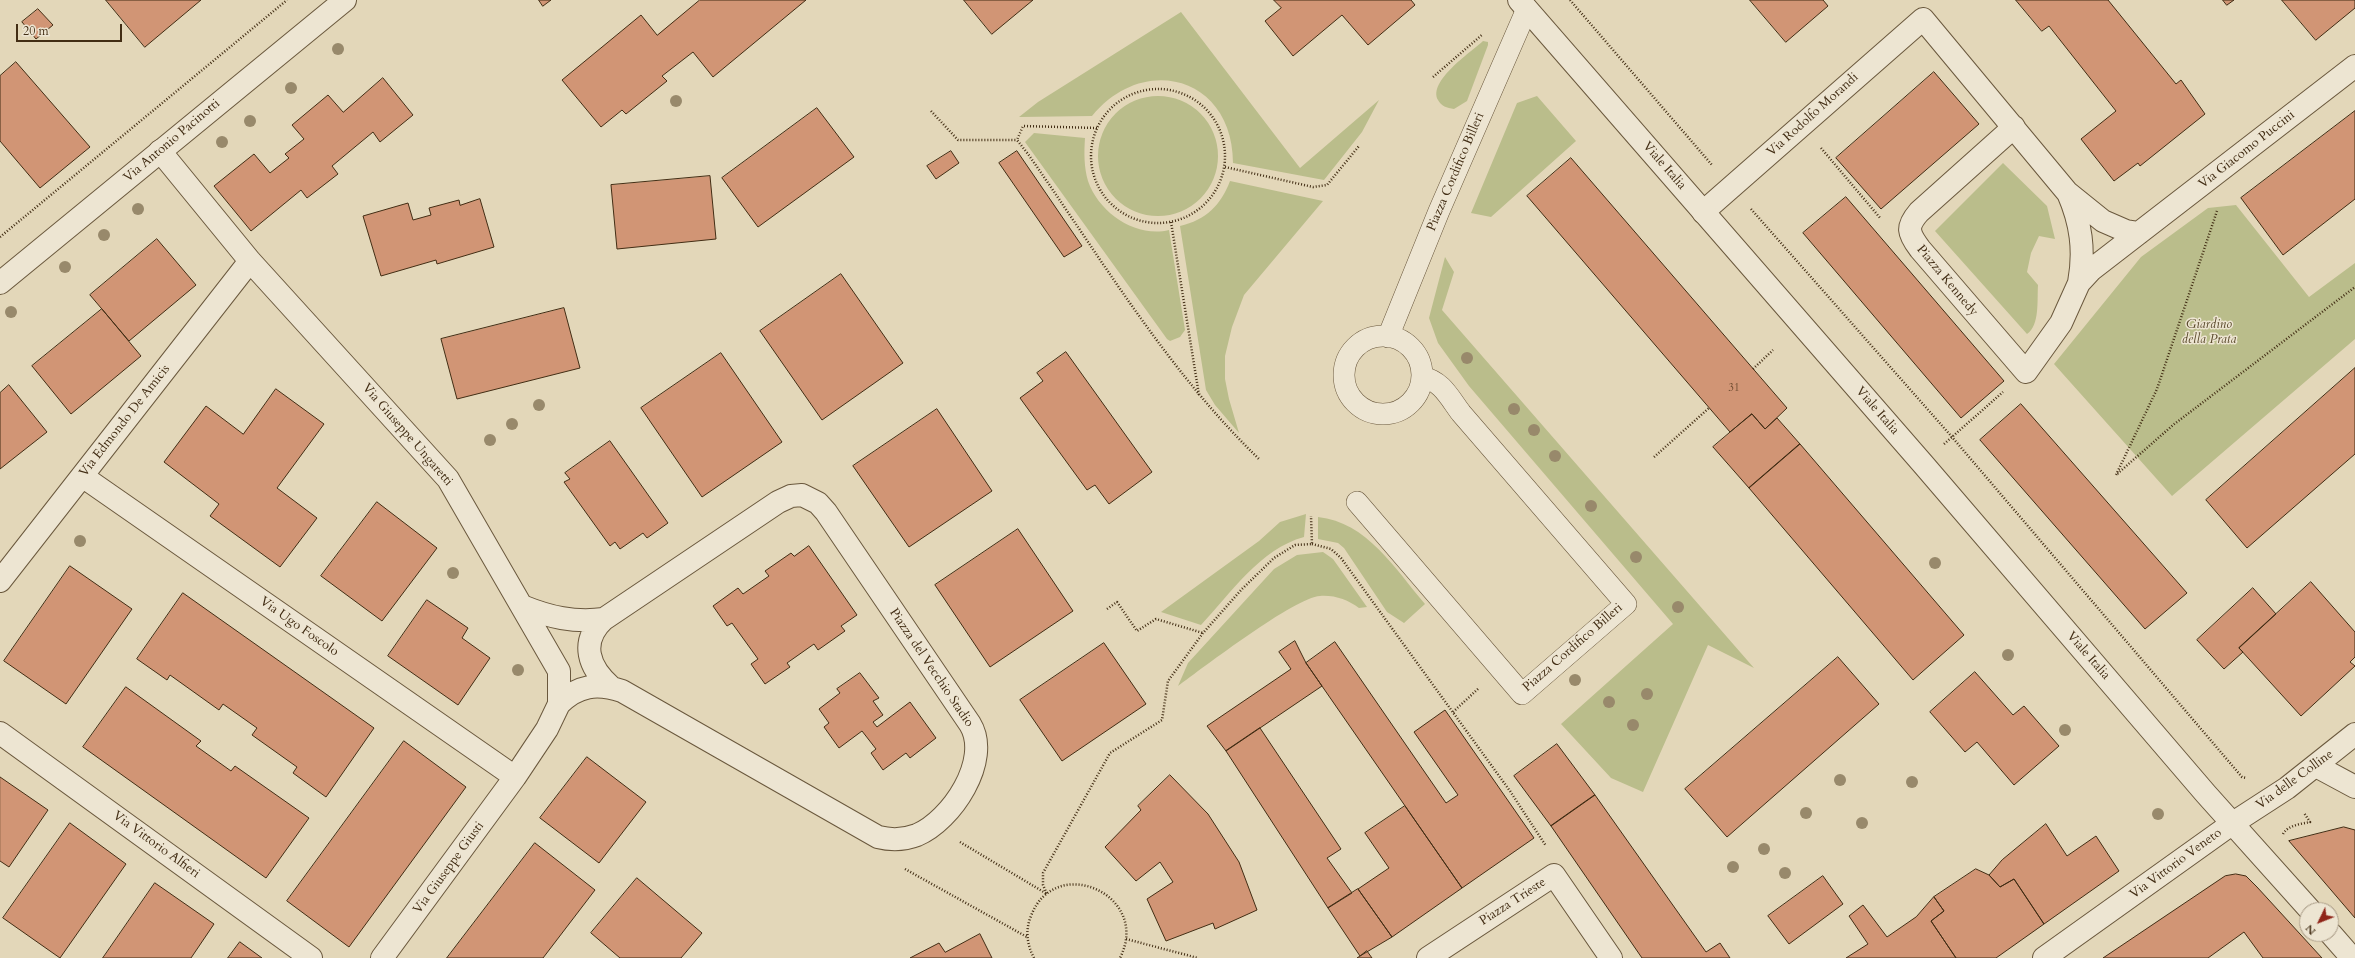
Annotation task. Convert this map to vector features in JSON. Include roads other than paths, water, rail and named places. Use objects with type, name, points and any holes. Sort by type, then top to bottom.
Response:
[{"type":"street","name":"Via Antonio Pacinotti","points":[[0,283],[345,0]]},
{"type":"street","name":"Viale Italia","points":[[1523,5],[1923,464],[2232,823]]},
{"type":"street","name":"Via Rodolfo Morandi","points":[[1703,212],[1924,18],[2014,127]]},
{"type":"street","name":"Via Giacomo Puccini","points":[[2139,233],[2355,66]]},
{"type":"street","points":[[2014,127],[2067,192],[2103,221],[2126,231],[2139,233]]},
{"type":"street","name":"Piazza Kennedy","points":[[2014,127],[1919,212],[1911,222],[1910,232],[1920,249],[2026,372],[2061,322],[2079,283]]},
{"type":"street","name":"Via Giuseppe Ungaretti","points":[[160,151],[250,261],[448,479],[559,671],[559,704],[547,729],[515,777]]},
{"type":"street","points":[[2067,192],[2077,214],[2082,234],[2082,267],[2079,283]]},
{"type":"street","points":[[2079,283],[2091,270],[2139,233]]},
{"type":"street","name":"Via Edmondo De Amicis","points":[[0,581],[250,261]]},
{"type":"street","name":"Via Ugo Foscolo","points":[[82,476],[515,777]]},
{"type":"street","name":"Piazza del Vecchio Stadio","points":[[559,704],[584,687],[611,687],[622,691],[878,837],[886,839],[913,837],[935,824],[952,806],[963,790],[975,756],[976,743],[970,724],[826,512],[818,503],[808,497],[797,494],[778,502],[604,619],[595,629],[590,657],[595,671],[611,687]]},
{"type":"street","points":[[522,606],[552,618],[579,620],[604,619]]},
{"type":"street","name":"Via Vittorio Alfieri","points":[[0,733],[311,958]]},
{"type":"street","name":"Via delle Colline","points":[[2232,823],[2287,788],[2355,734]]},
{"type":"street","points":[[2316,766],[2355,787]]},
{"type":"street","name":"Via Giuseppe Giusti","points":[[382,958],[515,777]]},
{"type":"street","name":"Via Vittorio Veneto","points":[[2044,958],[2232,823],[2303,902]]},
{"type":"street","name":"Piazza Trieste","points":[[1428,958],[1554,875],[1611,958]]},
{"type":"street","points":[[2338,942],[2352,958]]},
{"type":"lane","name":"Piazza Cordifico Billeri","points":[[1388,337],[1523,5]]},
{"type":"lane","points":[[1376,337],[1388,337],[1406,344],[1415,353],[1420,364],[1422,377],[1419,389],[1414,399],[1395,413],[1371,412],[1360,406],[1350,397],[1345,386],[1344,372],[1347,360],[1354,349],[1363,341],[1376,337]]},
{"type":"lane","name":"Piazza Cordifico Billeri","points":[[1357,502],[1522,694],[1626,604],[1461,413],[1434,379],[1422,377]]},
{"type":"park label","name":"Giardino della Prata","points":[[2209,332]]}]
